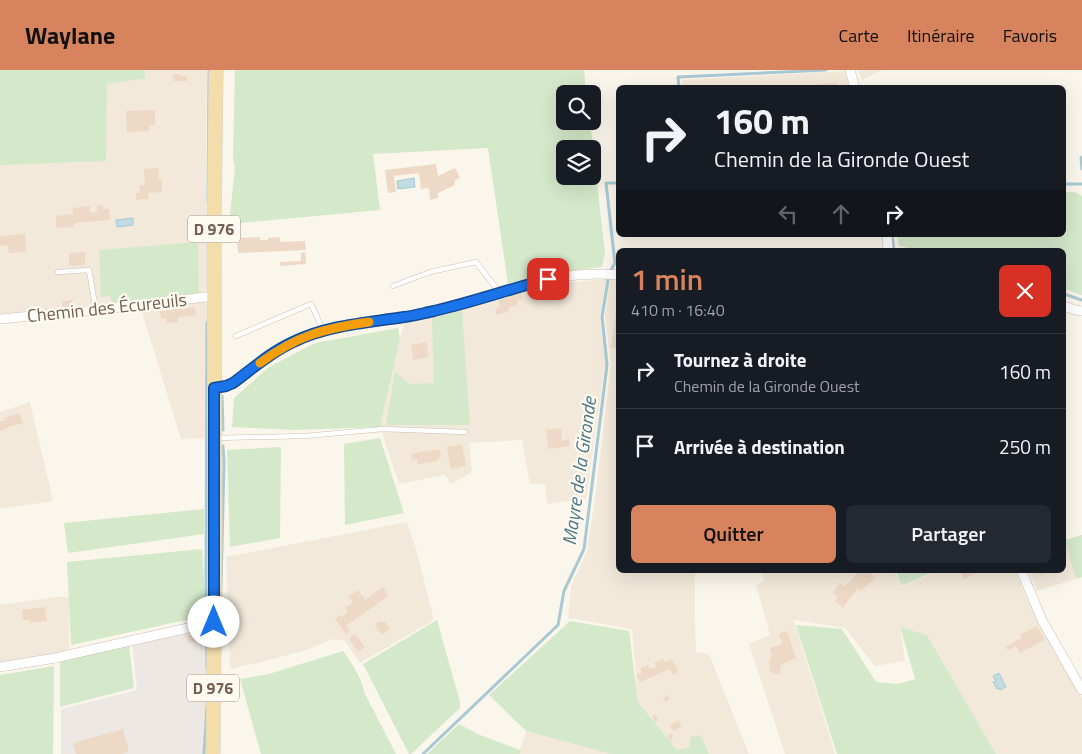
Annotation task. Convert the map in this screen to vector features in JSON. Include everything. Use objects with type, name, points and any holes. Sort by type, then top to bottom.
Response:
[{"type":"main road","name":"D 976","points":[[212,754],[215,438],[214,150],[216,70]]},
{"type":"street","points":[[850,70],[854,85]]},
{"type":"street","points":[[214,388],[233,383],[275,351],[323,330],[407,317],[467,303],[548,279],[584,274],[616,275]]},
{"type":"street","name":"Chemin des Écureuils","points":[[0,319],[214,296]]},
{"type":"street","points":[[1066,307],[1082,311]]},
{"type":"street","points":[[1022,573],[1042,620],[1082,690]]},
{"type":"street","points":[[0,667],[56,658],[214,622]]},
{"type":"lane","points":[[393,286],[430,272],[476,262],[500,292]]},
{"type":"lane","points":[[58,272],[89,270],[96,310]]},
{"type":"lane","points":[[236,336],[310,304],[323,330]]},
{"type":"lane","points":[[215,438],[305,436],[383,430],[465,432]]},
{"type":"shaded area","points":[[0,70],[207,70],[207,438],[181,439],[141,309],[93,304],[0,317]]},
{"type":"shaded area","points":[[858,70],[883,70],[862,80]]},
{"type":"shaded area","points":[[845,71],[848,85],[682,85],[682,80]]},
{"type":"shaded area","points":[[606,279],[600,318],[605,364],[586,499],[547,504],[545,484],[530,484],[522,440],[469,443],[472,472],[451,484],[445,475],[399,484],[380,427],[404,322],[472,306],[531,286]]},
{"type":"shaded area","points":[[610,279],[616,280],[616,573],[695,573],[696,652],[709,654],[749,754],[709,754],[701,735],[690,747],[677,750],[638,702],[632,629],[568,618],[571,586],[587,551],[595,498],[611,364],[605,316]]},
{"type":"shaded area","points":[[30,402],[53,501],[0,509],[0,412]]},
{"type":"shaded area","points":[[407,522],[416,549],[434,620],[360,663],[345,641],[333,639],[309,649],[230,669],[226,557]]},
{"type":"shaded area","points":[[1082,535],[1082,577],[1037,591],[1029,573],[1066,573],[1066,540]]},
{"type":"shaded area","points":[[762,573],[895,573],[901,587],[934,573],[1016,573],[1026,597],[1082,698],[1082,754],[996,754],[927,635],[900,627],[905,661],[875,666],[845,628],[794,620],[835,754],[785,754],[749,644],[770,635],[756,585],[764,580]]},
{"type":"shaded area","points":[[69,597],[69,650],[0,663],[0,605]]},
{"type":"shaded area","points":[[208,630],[205,754],[61,754],[61,709],[137,690],[132,644]]},
{"type":"shaded area","points":[[526,731],[611,754],[520,754]]},
{"type":"green space","points":[[0,70],[145,70],[145,78],[107,84],[106,161],[0,165]]},
{"type":"green space","points":[[235,70],[584,70],[585,85],[556,85],[556,130],[591,130],[592,140],[556,140],[556,185],[597,185],[605,253],[602,267],[554,273],[508,284],[488,148],[373,154],[380,210],[229,224],[235,167],[233,158]]},
{"type":"green space","points":[[1066,192],[1075,192],[1082,196],[1082,295],[1066,290],[1066,248],[908,248],[899,246],[897,237],[1066,237]]},
{"type":"green space","points":[[198,242],[199,295],[132,303],[112,302],[110,296],[101,297],[99,250]]},
{"type":"green space","points":[[462,310],[470,425],[386,425],[395,372],[410,384],[434,383],[432,319]]},
{"type":"green space","points":[[398,328],[400,339],[380,427],[294,430],[232,427],[234,398],[269,367],[315,343]]},
{"type":"green space","points":[[380,438],[404,513],[345,525],[344,444]]},
{"type":"green space","points":[[281,447],[280,538],[230,547],[227,450]]},
{"type":"green space","points":[[204,509],[204,534],[68,553],[64,523]]},
{"type":"green space","points":[[1082,535],[1082,577],[1076,579],[1066,540]]},
{"type":"green space","points":[[202,549],[206,611],[200,617],[71,645],[67,562]]},
{"type":"green space","points":[[897,573],[931,573],[901,586]]},
{"type":"green space","points":[[437,620],[460,702],[460,708],[409,754],[363,664]]},
{"type":"green space","points":[[570,621],[629,631],[638,702],[677,750],[690,747],[691,737],[701,735],[709,754],[611,754],[526,731],[489,695]]},
{"type":"green space","points":[[796,625],[842,629],[876,682],[898,684],[915,679],[900,627],[927,635],[996,754],[837,754]]},
{"type":"green space","points":[[129,644],[134,688],[60,707],[60,660]]},
{"type":"green space","points":[[343,651],[356,671],[365,694],[396,754],[261,754],[240,679],[269,674]]},
{"type":"green space","points":[[54,666],[53,754],[0,754],[0,675]]},
{"type":"green space","points":[[459,724],[480,735],[520,750],[520,754],[427,754]]},
{"type":"water","points":[[414,178],[415,187],[398,189],[397,181]]},
{"type":"water","points":[[133,218],[133,225],[117,227],[116,220]]},
{"type":"water","points":[[999,673],[1006,687],[1000,690],[999,688],[997,689],[993,682],[996,681],[993,676]]},
{"type":"building","points":[[173,74],[187,76],[187,81],[173,81]]},
{"type":"building","points":[[837,83],[837,85],[816,85]]},
{"type":"building","points":[[155,110],[155,125],[149,125],[149,131],[127,132],[126,111]]},
{"type":"building","points":[[436,164],[438,176],[455,168],[460,178],[454,181],[455,185],[438,193],[438,198],[430,200],[429,188],[421,189],[419,173],[394,176],[396,192],[388,193],[385,170]]},
{"type":"building","points":[[158,168],[159,180],[162,179],[162,192],[148,193],[149,199],[136,200],[136,193],[140,193],[139,186],[145,185],[144,169]]},
{"type":"building","points":[[103,205],[103,209],[109,209],[110,220],[74,223],[74,227],[56,228],[56,216],[73,214],[73,208],[90,206],[90,213],[97,212],[97,206]]},
{"type":"building","points":[[25,234],[26,252],[9,253],[8,245],[0,246],[0,236]]},
{"type":"building","points":[[260,237],[260,240],[268,240],[268,238],[280,237],[280,242],[305,241],[306,250],[238,253],[237,238]]},
{"type":"building","points":[[85,252],[85,265],[69,266],[69,253]]},
{"type":"building","points":[[305,252],[306,264],[280,266],[280,262],[301,261],[301,253]]},
{"type":"building","points":[[514,292],[515,295],[521,293],[523,299],[517,301],[518,305],[508,308],[509,311],[497,315],[495,309],[500,307],[498,301],[509,297],[508,294]]},
{"type":"building","points":[[72,300],[73,308],[63,309],[62,301]]},
{"type":"building","points":[[195,307],[196,315],[178,317],[178,322],[166,323],[166,318],[161,319],[160,311]]},
{"type":"building","points":[[616,312],[616,349],[611,348]]},
{"type":"building","points":[[426,342],[429,357],[413,360],[411,345]]},
{"type":"building","points":[[19,413],[23,423],[0,431],[0,422],[5,420],[4,418]]},
{"type":"building","points":[[561,428],[562,441],[569,439],[570,446],[548,449],[546,430]]},
{"type":"building","points":[[462,444],[466,466],[451,469],[447,447]]},
{"type":"building","points":[[440,449],[441,458],[437,459],[438,461],[418,464],[417,459],[412,460],[411,454]]},
{"type":"building","points":[[858,573],[871,573],[876,578],[860,591],[858,589],[843,608],[835,601],[838,597],[833,593],[840,583],[845,586]]},
{"type":"building","points":[[961,573],[974,573],[974,574],[964,579]]},
{"type":"building","points":[[383,587],[388,596],[346,626],[350,631],[346,634],[335,619],[340,615],[342,617],[348,612],[345,608],[353,602],[349,596],[358,590],[365,600]]},
{"type":"building","points":[[45,607],[47,621],[30,623],[30,620],[23,620],[22,610]]},
{"type":"building","points":[[380,621],[382,623],[384,621],[390,629],[382,635],[375,625]]},
{"type":"building","points":[[1037,626],[1045,640],[1020,653],[1016,646],[1008,651],[1006,647],[1021,638],[1020,635]]},
{"type":"building","points":[[787,631],[796,658],[782,664],[779,675],[769,671],[771,666],[768,664],[772,655],[770,648],[782,644],[779,634]]},
{"type":"building","points":[[197,634],[199,641],[189,643],[187,636]]},
{"type":"building","points":[[355,634],[365,647],[358,652],[349,639]]},
{"type":"building","points":[[663,659],[664,662],[672,660],[679,672],[673,675],[670,669],[640,682],[636,675],[642,672],[641,668],[648,665],[650,669],[656,667],[654,663]]},
{"type":"building","points":[[667,695],[670,698],[666,702],[663,699]]},
{"type":"building","points":[[655,714],[658,720],[655,722],[652,716]]},
{"type":"building","points":[[678,720],[682,726],[674,731],[670,726]]},
{"type":"building","points":[[123,729],[129,752],[122,754],[76,754],[73,743]]},
{"type":"building","points":[[671,733],[673,739],[671,741],[667,736]]},
{"type":"waterway","points":[[208,202],[209,70]]},
{"type":"waterway","points":[[679,85],[678,77],[826,70]]},
{"type":"waterway","points":[[1082,157],[1082,169]]},
{"type":"waterway","points":[[615,263],[606,183],[616,183]]},
{"type":"waterway","points":[[1066,184],[1082,184]]},
{"type":"waterway","points":[[892,237],[894,248]]},
{"type":"waterway","name":"Mayre de la Gironde","points":[[611,270],[615,263]]},
{"type":"waterway","name":"Mayre de la Gironde","points":[[423,754],[558,625],[564,591],[584,549],[607,365],[602,317],[608,280]]},
{"type":"waterway","name":"Mayre de la Gironde","points":[[1066,295],[1082,300]]},
{"type":"waterway","points":[[207,323],[207,669]]},
{"type":"waterway","points":[[222,396],[223,430]]},
{"type":"waterway","points":[[221,588],[223,446]]},
{"type":"waterway","points":[[204,754],[207,706]]},
{"type":"slow traffic","points":[[260,363],[275,351],[306,336],[340,326],[369,322]]},
{"type":"route","points":[[214,622],[214,388],[233,383],[275,351],[323,330],[407,317],[467,303],[548,279]]}]
